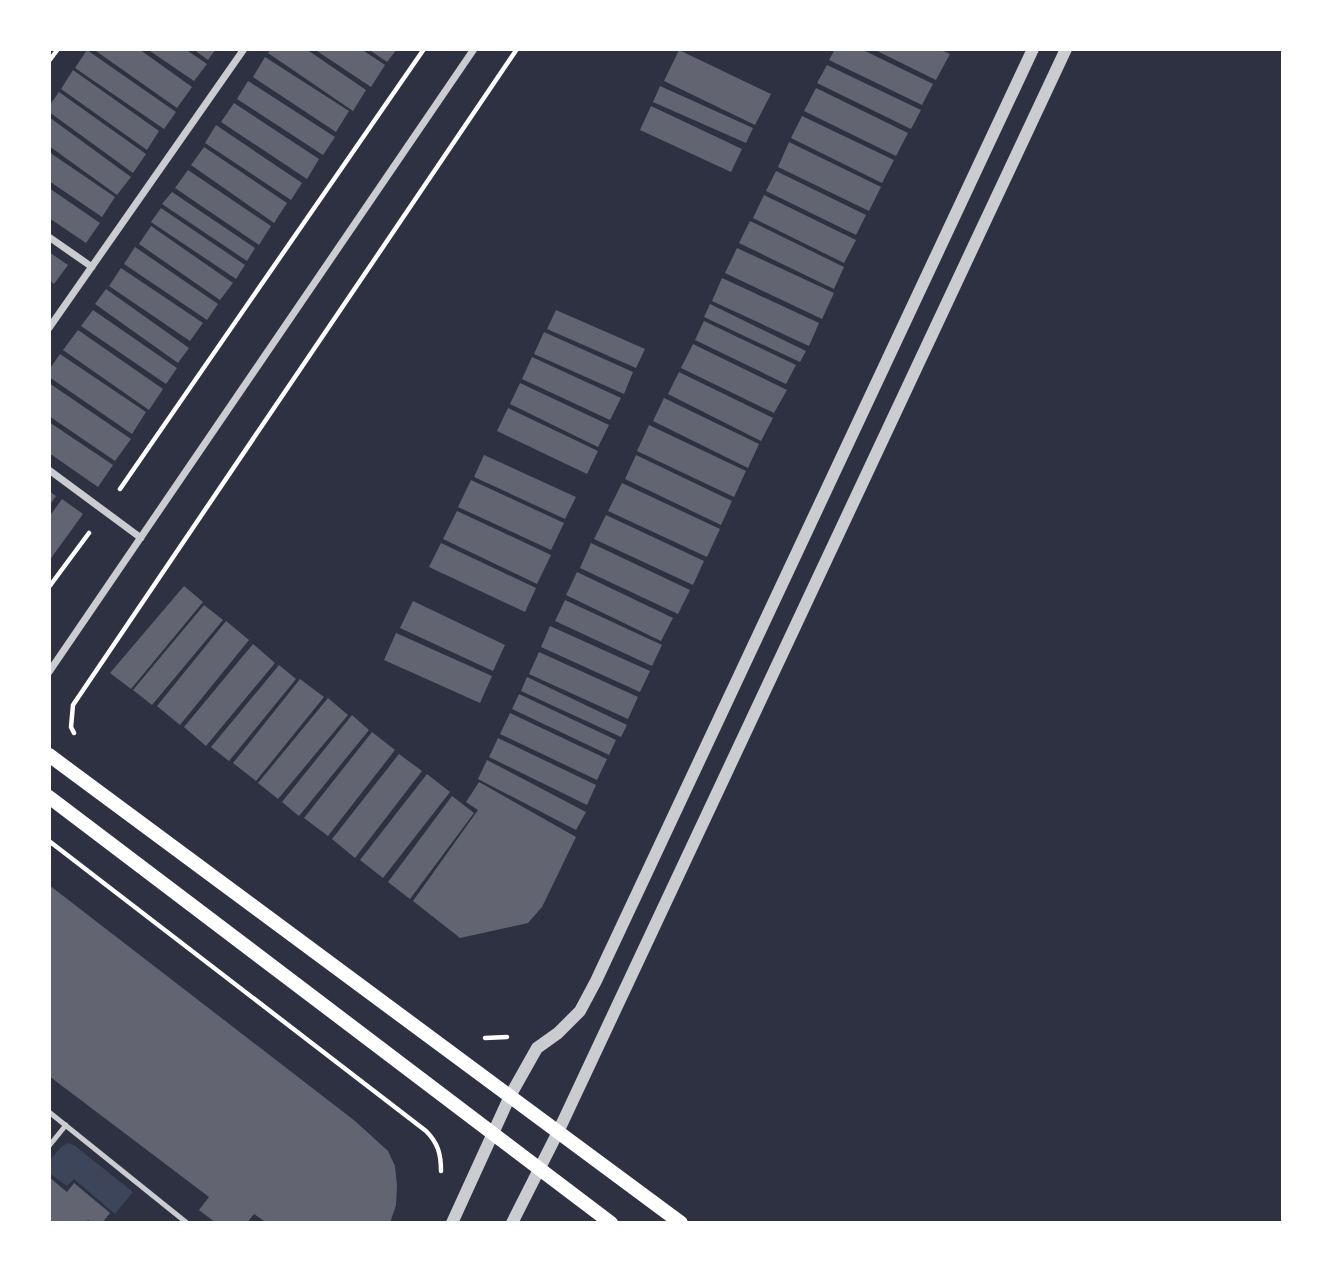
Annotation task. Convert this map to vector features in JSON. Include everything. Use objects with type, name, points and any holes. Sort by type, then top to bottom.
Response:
[{"type":"main road","points":[[49,755],[681,1223]]},
{"type":"main road","points":[[49,797],[611,1223]]},
{"type":"street","points":[[49,328],[244,49]]},
{"type":"street","points":[[49,672],[474,49]]},
{"type":"street","points":[[452,1223],[510,1096],[537,1048],[558,1033],[580,1011],[596,981],[1033,49]]},
{"type":"street","points":[[512,1223],[558,1132],[1066,49]]},
{"type":"street","points":[[49,237],[92,267]]},
{"type":"street","points":[[49,470],[141,538]]},
{"type":"lane","points":[[49,1112],[187,1223]]},
{"type":"lane","points":[[49,1146],[66,1125]]},
{"type":"path","points":[[49,61],[58,49]]},
{"type":"path","points":[[49,587],[104,512],[424,49]]},
{"type":"path","points":[[76,737],[71,727],[73,705],[517,49]]},
{"type":"path","points":[[49,841],[426,1131],[435,1140],[440,1154],[440,1180]]},
{"type":"path","points":[[474,1035],[482,1038],[514,1036]]},
{"type":"shaded area","points":[[68,1143],[133,1192],[115,1214],[74,1179],[67,1186],[49,1173],[49,1161]]},
{"type":"building","points":[[93,49],[139,49],[192,87],[177,108]]},
{"type":"building","points":[[147,49],[185,49],[207,64],[194,81]]},
{"type":"building","points":[[193,49],[216,49],[208,60]]},
{"type":"building","points":[[271,49],[306,49],[366,90],[353,111],[268,53]]},
{"type":"building","points":[[314,49],[361,49],[385,65],[371,87]]},
{"type":"building","points":[[368,49],[397,49],[387,62]]},
{"type":"building","points":[[835,49],[861,49],[933,84],[922,105],[829,60]]},
{"type":"building","points":[[873,49],[939,49],[950,54],[936,80]]},
{"type":"building","points":[[87,50],[176,112],[164,129],[75,68]]},
{"type":"building","points":[[679,50],[771,94],[755,125],[664,81]]},
{"type":"building","points":[[265,57],[349,111],[336,132],[253,77]]},
{"type":"building","points":[[827,65],[921,110],[911,129],[817,83]]},
{"type":"building","points":[[73,70],[159,131],[147,150],[61,89]]},
{"type":"building","points":[[248,81],[335,137],[323,155],[237,99]]},
{"type":"building","points":[[660,86],[753,128],[746,143],[653,102]]},
{"type":"building","points":[[816,88],[908,133],[896,156],[804,111]]},
{"type":"building","points":[[59,92],[146,154],[133,173],[49,112],[49,106]]},
{"type":"building","points":[[234,103],[319,159],[307,179],[221,122]]},
{"type":"building","points":[[651,106],[742,149],[731,172],[640,130]]},
{"type":"building","points":[[802,116],[894,160],[882,183],[791,138]]},
{"type":"building","points":[[49,117],[131,177],[117,195],[49,146]]},
{"type":"building","points":[[216,125],[302,183],[291,200],[205,143]]},
{"type":"building","points":[[789,142],[881,187],[869,211],[778,167]]},
{"type":"building","points":[[204,147],[287,203],[274,223],[191,165]]},
{"type":"building","points":[[49,152],[115,197],[102,217],[49,181]]},
{"type":"building","points":[[188,170],[271,226],[259,245],[175,188]]},
{"type":"building","points":[[776,171],[866,215],[856,235],[766,191]]},
{"type":"building","points":[[49,188],[100,223],[86,243],[49,218]]},
{"type":"building","points":[[172,192],[255,248],[247,261],[162,204]]},
{"type":"building","points":[[764,195],[856,240],[844,263],[753,218]]},
{"type":"building","points":[[161,208],[245,265],[236,279],[151,222]]},
{"type":"building","points":[[750,221],[844,267],[834,289],[739,243]]},
{"type":"building","points":[[151,226],[233,283],[220,300],[139,244]]},
{"type":"building","points":[[135,247],[218,304],[207,320],[124,264]]},
{"type":"building","points":[[737,248],[834,293],[822,319],[725,273]]},
{"type":"building","points":[[49,252],[68,265],[54,284],[49,280]]},
{"type":"building","points":[[121,268],[203,323],[190,341],[109,286]]},
{"type":"building","points":[[722,278],[819,323],[809,346],[712,301]]},
{"type":"building","points":[[106,289],[189,348],[178,363],[95,304]]},
{"type":"building","points":[[710,304],[806,351],[800,362],[704,317]]},
{"type":"building","points":[[93,310],[177,368],[166,384],[81,326]]},
{"type":"building","points":[[556,310],[645,349],[636,368],[547,329]]},
{"type":"building","points":[[704,321],[796,365],[786,384],[695,340]]},
{"type":"building","points":[[78,330],[163,389],[149,410],[63,350]]},
{"type":"building","points":[[544,332],[633,372],[624,394],[534,354]]},
{"type":"building","points":[[693,344],[787,390],[774,413],[681,368]]},
{"type":"building","points":[[60,354],[146,412],[132,434],[49,377],[49,370]]},
{"type":"building","points":[[532,357],[621,398],[610,420],[522,379]]},
{"type":"building","points":[[679,372],[773,418],[761,441],[668,394]]},
{"type":"building","points":[[49,383],[131,439],[115,461],[49,416]]},
{"type":"building","points":[[520,383],[609,425],[598,447],[510,404]]},
{"type":"building","points":[[664,398],[759,444],[748,468],[653,421]]},
{"type":"building","points":[[508,408],[598,451],[587,474],[497,431]]},
{"type":"building","points":[[49,422],[113,465],[98,487],[49,453]]},
{"type":"building","points":[[649,425],[746,471],[734,497],[637,451]]},
{"type":"building","points":[[484,455],[576,497],[565,519],[474,477]]},
{"type":"building","points":[[636,455],[732,501],[721,525],[625,479]]},
{"type":"building","points":[[471,480],[564,523],[551,550],[458,507]]},
{"type":"building","points":[[622,483],[720,529],[707,557],[608,511]]},
{"type":"building","points":[[49,491],[56,496],[49,506]]},
{"type":"building","points":[[62,499],[83,514],[49,561],[49,517]]},
{"type":"building","points":[[457,511],[551,555],[537,584],[443,539]]},
{"type":"building","points":[[606,515],[704,561],[693,585],[594,539]]},
{"type":"building","points":[[441,543],[536,588],[525,612],[429,567]]},
{"type":"building","points":[[591,543],[690,590],[678,614],[580,568]]},
{"type":"building","points":[[577,572],[673,618],[661,641],[566,595]]},
{"type":"building","points":[[184,586],[203,602],[131,689],[110,673]]},
{"type":"building","points":[[565,600],[662,645],[652,666],[555,621]]},
{"type":"building","points":[[413,601],[505,645],[493,671],[400,628]]},
{"type":"building","points":[[204,605],[223,620],[152,705],[133,690]]},
{"type":"building","points":[[226,621],[249,640],[180,725],[157,706]]},
{"type":"building","points":[[550,626],[650,671],[640,692],[541,647]]},
{"type":"building","points":[[396,633],[492,676],[480,703],[384,660]]},
{"type":"building","points":[[253,644],[275,663],[206,746],[184,727]]},
{"type":"building","points":[[539,652],[638,697],[628,719],[529,674]]},
{"type":"building","points":[[279,665],[296,679],[229,761],[211,747]]},
{"type":"building","points":[[527,677],[627,725],[621,737],[521,691]]},
{"type":"building","points":[[300,679],[324,697],[256,781],[233,763]]},
{"type":"building","points":[[519,694],[616,740],[609,755],[512,709]]},
{"type":"building","points":[[328,698],[348,715],[278,799],[258,783]]},
{"type":"building","points":[[510,713],[607,759],[597,780],[500,734]]},
{"type":"building","points":[[352,715],[369,730],[299,816],[282,802]]},
{"type":"building","points":[[372,732],[395,750],[328,836],[304,818]]},
{"type":"building","points":[[498,738],[596,785],[587,805],[489,757]]},
{"type":"building","points":[[399,754],[422,771],[355,858],[332,839]]},
{"type":"building","points":[[487,760],[586,812],[576,830],[478,779]]},
{"type":"building","points":[[427,774],[450,792],[383,878],[360,860]]},
{"type":"building","points":[[479,782],[576,837],[542,907],[528,923],[460,938],[413,901],[478,810],[466,802]]},
{"type":"building","points":[[452,796],[474,813],[410,899],[388,882]]},
{"type":"building","points":[[49,885],[355,1121],[388,1151],[395,1166],[397,1186],[396,1205],[390,1223],[267,1223],[254,1214],[247,1223],[216,1223],[199,1210],[209,1197],[49,1076]]},
{"type":"building","points":[[49,1177],[67,1192],[74,1183],[110,1213],[102,1223],[88,1220],[86,1223],[49,1223]]}]
